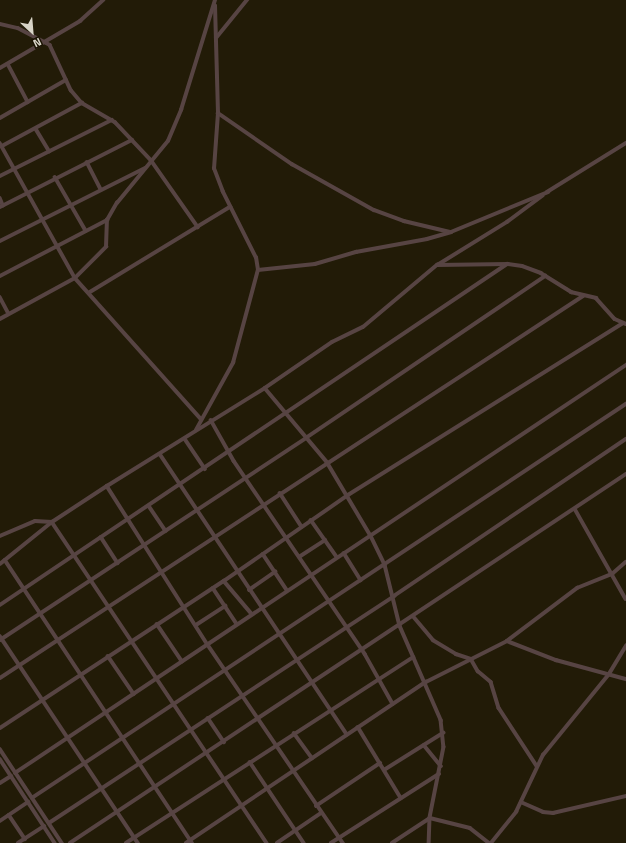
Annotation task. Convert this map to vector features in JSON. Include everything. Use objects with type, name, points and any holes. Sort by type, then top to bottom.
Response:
[{"type":"street","points":[[0,68],[80,21],[103,0]]},
{"type":"street","points":[[195,431],[233,363],[258,270],[256,258],[230,207],[214,169],[218,113],[215,0]]},
{"type":"street","points":[[216,38],[247,0]]},
{"type":"street","points":[[0,276],[107,220],[117,203],[168,140],[181,110],[215,6]]},
{"type":"street","points":[[0,24],[18,28],[45,41],[54,50],[66,80],[82,103],[112,120],[152,160],[198,227]]},
{"type":"street","points":[[8,64],[28,102]]},
{"type":"street","points":[[0,118],[66,80]]},
{"type":"street","points":[[82,103],[36,128],[1,144],[75,278],[90,292],[201,419]]},
{"type":"street","points":[[218,113],[292,164],[374,210],[404,221],[451,232]]},
{"type":"street","points":[[0,176],[112,120]]},
{"type":"street","points":[[36,128],[49,151]]},
{"type":"street","points":[[0,198],[2,206],[54,177],[132,140]]},
{"type":"street","points":[[0,564],[52,522],[107,486],[185,439],[211,420],[265,388],[332,342],[369,323],[438,265],[506,222],[548,192],[626,143]]},
{"type":"street","points":[[87,162],[101,190]]},
{"type":"street","points":[[0,240],[146,168]]},
{"type":"street","points":[[54,177],[86,231]]},
{"type":"street","points":[[258,270],[315,264],[356,252],[451,232],[548,192]]},
{"type":"street","points":[[90,292],[230,207]]},
{"type":"street","points":[[0,318],[8,312],[75,278],[108,243],[107,220]]},
{"type":"street","points":[[0,728],[80,674],[224,581],[348,495],[624,324],[612,316],[596,298],[571,292],[545,276],[522,266],[508,264],[438,265]]},
{"type":"street","points":[[0,605],[180,486],[508,264]]},
{"type":"street","points":[[138,843],[1,638],[118,563],[306,438],[545,276]]},
{"type":"street","points":[[0,678],[110,608],[280,492],[583,296]]},
{"type":"street","points":[[0,297],[8,312]]},
{"type":"street","points":[[15,773],[208,645],[310,574],[371,536],[626,365]]},
{"type":"street","points":[[265,388],[327,462],[348,495],[385,565],[394,596],[400,626],[412,657],[426,682],[444,733],[441,766],[430,818],[429,843]]},
{"type":"street","points":[[32,798],[226,671],[327,601],[385,565],[626,404]]},
{"type":"street","points":[[211,420],[229,452],[327,601],[380,678],[393,704]]},
{"type":"street","points":[[185,439],[205,469]]},
{"type":"street","points":[[49,823],[345,626],[394,596],[626,439]]},
{"type":"street","points":[[160,454],[295,660],[347,734]]},
{"type":"street","points":[[70,843],[118,813],[414,617],[626,474]]},
{"type":"street","points":[[107,486],[208,645],[292,772],[343,843]]},
{"type":"street","points":[[280,492],[302,526]]},
{"type":"street","points":[[149,506],[166,531]]},
{"type":"street","points":[[575,509],[626,599]]},
{"type":"street","points":[[311,520],[337,557]]},
{"type":"street","points":[[0,536],[35,521],[52,522]]},
{"type":"street","points":[[52,522],[267,843]]},
{"type":"street","points":[[101,537],[118,563]]},
{"type":"street","points":[[299,557],[325,540]]},
{"type":"street","points":[[344,553],[361,580]]},
{"type":"street","points":[[263,554],[287,590]]},
{"type":"street","points":[[5,560],[23,590],[191,842]]},
{"type":"street","points":[[186,843],[191,842],[241,805],[426,682],[506,642],[576,588],[612,574],[626,562]]},
{"type":"street","points":[[249,590],[275,572]]},
{"type":"street","points":[[224,581],[252,614]]},
{"type":"street","points":[[213,588],[237,624]]},
{"type":"street","points":[[196,626],[225,606]]},
{"type":"street","points":[[414,617],[433,640],[456,654],[471,659],[478,671],[490,682],[499,708],[537,766]]},
{"type":"street","points":[[157,624],[182,661]]},
{"type":"street","points":[[506,642],[556,660],[626,679]]},
{"type":"street","points":[[392,843],[430,818],[470,828],[490,843],[521,802],[537,766],[609,674],[626,646]]},
{"type":"street","points":[[108,656],[134,694]]},
{"type":"street","points":[[126,843],[412,657]]},
{"type":"street","points":[[208,718],[224,742]]},
{"type":"street","points":[[358,727],[401,798]]},
{"type":"street","points":[[294,733],[312,758]]},
{"type":"street","points":[[384,770],[444,733]]},
{"type":"street","points":[[424,745],[441,766]]},
{"type":"street","points":[[0,749],[62,843]]},
{"type":"street","points":[[0,759],[55,843]]},
{"type":"street","points":[[250,762],[266,789],[304,843]]},
{"type":"street","points":[[316,806],[380,763]]},
{"type":"street","points":[[331,843],[439,774]]},
{"type":"street","points":[[0,783],[11,776]]},
{"type":"street","points":[[521,802],[543,812],[553,813],[626,796]]},
{"type":"street","points":[[0,821],[28,802]]},
{"type":"street","points":[[278,843],[321,813]]},
{"type":"street","points":[[9,815],[25,839]]},
{"type":"street","points":[[18,843],[44,826]]}]
